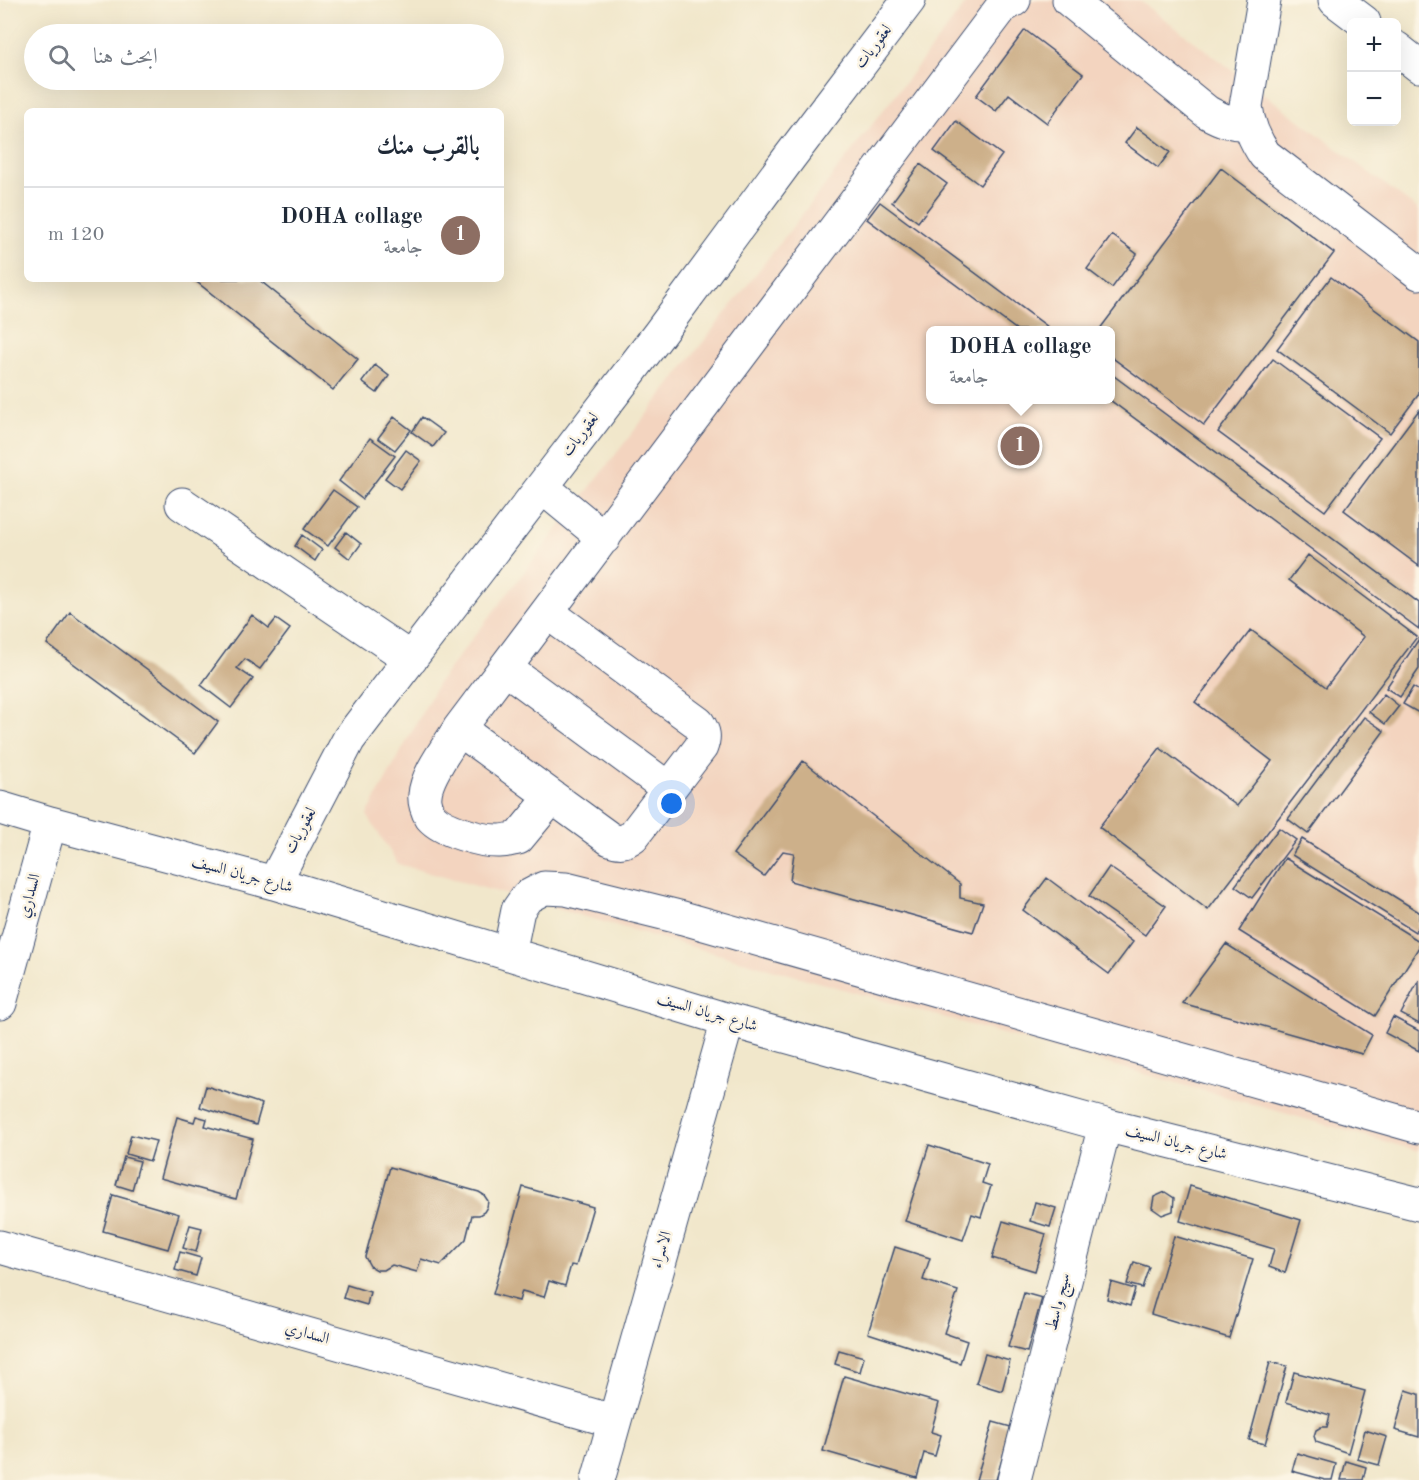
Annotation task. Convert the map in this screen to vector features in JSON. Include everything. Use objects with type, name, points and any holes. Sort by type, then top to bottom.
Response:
[{"type":"street","name":"لعقوريات","points":[[274,883],[350,739],[909,0]]},
{"type":"street","points":[[552,797],[518,838],[501,842],[482,840],[441,825],[430,816],[424,793],[430,777],[459,729],[1002,7],[1014,0]]},
{"type":"street","points":[[1069,0],[1207,112],[1219,120],[1235,124],[1248,123]]},
{"type":"street","points":[[1264,0],[1246,106],[1248,123],[1255,140],[1265,155],[1419,273]]},
{"type":"street","points":[[1335,0],[1359,18]]},
{"type":"street","points":[[1401,52],[1419,66]]},
{"type":"street","points":[[542,488],[604,538]]},
{"type":"street","points":[[182,504],[411,659]]},
{"type":"street","points":[[459,729],[610,839],[618,842],[627,841],[633,836],[701,747],[704,739],[703,730],[698,723],[547,612]]},
{"type":"street","points":[[505,669],[669,789]]},
{"type":"street","name":"شارع جريان السيف","points":[[0,808],[274,883],[728,1020],[1105,1125],[1419,1204]]},
{"type":"street","name":"السداري","points":[[0,1003],[50,823]]},
{"type":"street","points":[[509,954],[518,910],[527,897],[544,888],[566,889],[683,918],[1419,1127]]},
{"type":"street","name":"الاسراء","points":[[598,1480],[728,1020]]},
{"type":"street","name":"سيج واسط","points":[[1014,1480],[1105,1125]]},
{"type":"street","name":"السداري","points":[[0,1247],[613,1421]]},
{"type":"shaded area","points":[[969,0],[1139,0],[1419,210],[1419,1151],[398,864],[367,815],[438,683]]},
{"type":"building","points":[[1025,30],[1083,74],[1047,123],[1009,94],[996,111],[976,96]]},
{"type":"building","points":[[956,121],[1002,155],[980,185],[934,151]]},
{"type":"building","points":[[1137,127],[1170,152],[1158,168],[1125,143]]},
{"type":"building","points":[[920,164],[947,184],[918,222],[892,202]]},
{"type":"building","points":[[1221,168],[1334,253],[1204,425],[1115,360],[1115,326],[1102,326]]},
{"type":"building","points":[[880,202],[1047,326],[1012,326],[867,219]]},
{"type":"building","points":[[1112,235],[1137,254],[1112,288],[1087,269]]},
{"type":"building","points":[[1331,277],[1419,342],[1419,394],[1390,433],[1277,349]]},
{"type":"building","points":[[197,282],[262,282],[358,359],[333,390]]},
{"type":"building","points":[[1273,359],[1380,438],[1325,511],[1218,432]]},
{"type":"building","points":[[375,365],[389,376],[377,393],[362,382]]},
{"type":"building","points":[[1115,377],[1419,603],[1419,629],[1115,404]]},
{"type":"building","points":[[1419,410],[1419,566],[1344,510]]},
{"type":"building","points":[[394,417],[411,430],[395,450],[378,438]]},
{"type":"building","points":[[422,417],[444,433],[433,447],[412,432]]},
{"type":"building","points":[[370,438],[395,456],[362,499],[339,481]]},
{"type":"building","points":[[406,450],[421,461],[400,489],[385,478]]},
{"type":"building","points":[[333,490],[357,507],[328,546],[304,529]]},
{"type":"building","points":[[346,532],[361,544],[350,559],[335,547]]},
{"type":"building","points":[[302,535],[322,550],[315,561],[295,546]]},
{"type":"building","points":[[1308,555],[1417,637],[1208,910],[1099,827],[1160,748],[1237,806],[1272,761],[1195,702],[1251,630],[1326,687],[1364,637],[1289,580]]},
{"type":"building","points":[[70,612],[218,722],[195,753],[47,644]]},
{"type":"building","points":[[252,615],[269,628],[276,619],[290,629],[260,669],[245,659],[237,668],[253,679],[231,708],[201,685]]},
{"type":"building","points":[[1419,639],[1419,669],[1400,697],[1386,688]]},
{"type":"building","points":[[1413,687],[1419,691],[1419,713],[1403,704]]},
{"type":"building","points":[[1384,694],[1399,706],[1385,724],[1369,712]]},
{"type":"building","points":[[1364,717],[1384,731],[1308,834],[1288,819]]},
{"type":"building","points":[[803,761],[960,884],[960,898],[983,903],[973,932],[790,881],[794,853],[783,851],[764,876],[733,854]]},
{"type":"building","points":[[1279,828],[1296,840],[1252,898],[1235,886]]},
{"type":"building","points":[[1302,839],[1419,912],[1419,926],[1415,932],[1292,855]]},
{"type":"building","points":[[1285,858],[1419,941],[1419,947],[1375,1016],[1239,931]]},
{"type":"building","points":[[1109,867],[1166,906],[1145,935],[1089,896]]},
{"type":"building","points":[[1047,878],[1133,942],[1109,974],[1023,910]]},
{"type":"building","points":[[1226,944],[1372,1035],[1362,1054],[1182,1003]]},
{"type":"building","points":[[1419,980],[1419,1024],[1401,1014]]},
{"type":"building","points":[[1393,1017],[1419,1031],[1419,1051],[1385,1033]]},
{"type":"building","points":[[206,1086],[262,1104],[256,1125],[200,1107]]},
{"type":"building","points":[[196,1116],[207,1119],[205,1126],[253,1139],[236,1199],[160,1178],[177,1117],[194,1122]]},
{"type":"building","points":[[131,1135],[156,1141],[150,1161],[126,1154]]},
{"type":"building","points":[[929,1145],[988,1164],[982,1183],[991,1186],[981,1217],[972,1214],[963,1240],[905,1221]]},
{"type":"building","points":[[124,1157],[140,1161],[132,1190],[116,1185]]},
{"type":"building","points":[[390,1167],[479,1192],[488,1201],[484,1212],[472,1215],[466,1239],[441,1265],[421,1259],[417,1272],[392,1265],[384,1270],[377,1270],[370,1266],[365,1257]]},
{"type":"building","points":[[1190,1186],[1301,1220],[1285,1273],[1269,1267],[1274,1249],[1180,1221]]},
{"type":"building","points":[[523,1187],[593,1207],[576,1266],[571,1265],[565,1286],[549,1281],[544,1297],[522,1291],[519,1301],[493,1294]]},
{"type":"building","points":[[1165,1192],[1174,1198],[1173,1211],[1162,1215],[1152,1208],[1154,1197]]},
{"type":"building","points":[[113,1195],[179,1214],[168,1249],[103,1231]]},
{"type":"building","points":[[1035,1202],[1056,1208],[1050,1227],[1030,1221]]},
{"type":"building","points":[[1003,1221],[1046,1234],[1035,1271],[992,1258]]},
{"type":"building","points":[[190,1225],[202,1228],[196,1252],[183,1248]]},
{"type":"building","points":[[1174,1236],[1253,1259],[1229,1338],[1151,1314]]},
{"type":"building","points":[[895,1247],[930,1258],[923,1280],[958,1291],[944,1333],[967,1341],[960,1363],[868,1333]]},
{"type":"building","points":[[180,1252],[201,1258],[196,1276],[175,1270]]},
{"type":"building","points":[[1134,1262],[1149,1267],[1142,1288],[1127,1284]]},
{"type":"building","points":[[1111,1282],[1135,1289],[1130,1306],[1107,1299]]},
{"type":"building","points":[[347,1285],[370,1292],[367,1305],[343,1298]]},
{"type":"building","points":[[1024,1293],[1042,1298],[1027,1352],[1008,1347]]},
{"type":"building","points":[[839,1350],[864,1357],[860,1372],[835,1364]]},
{"type":"building","points":[[985,1354],[1010,1361],[1002,1391],[976,1383]]},
{"type":"building","points":[[1270,1362],[1287,1366],[1265,1444],[1249,1440]]},
{"type":"building","points":[[1294,1372],[1365,1391],[1348,1453],[1316,1442],[1314,1436],[1316,1430],[1327,1427],[1330,1415],[1286,1402]]},
{"type":"building","points":[[844,1376],[939,1403],[931,1432],[941,1435],[935,1456],[924,1453],[917,1478],[823,1451]]},
{"type":"building","points":[[1406,1390],[1419,1394],[1419,1437],[1395,1430]]},
{"type":"building","points":[[993,1422],[1011,1427],[996,1480],[976,1480]]},
{"type":"building","points":[[1365,1430],[1387,1437],[1379,1465],[1357,1459]]},
{"type":"building","points":[[1297,1453],[1336,1464],[1332,1480],[1292,1471]]},
{"type":"building","points":[[1346,1461],[1366,1467],[1363,1480],[1341,1480]]},
{"type":"place","name":"DOHA collage","points":[[1020,446]]}]
